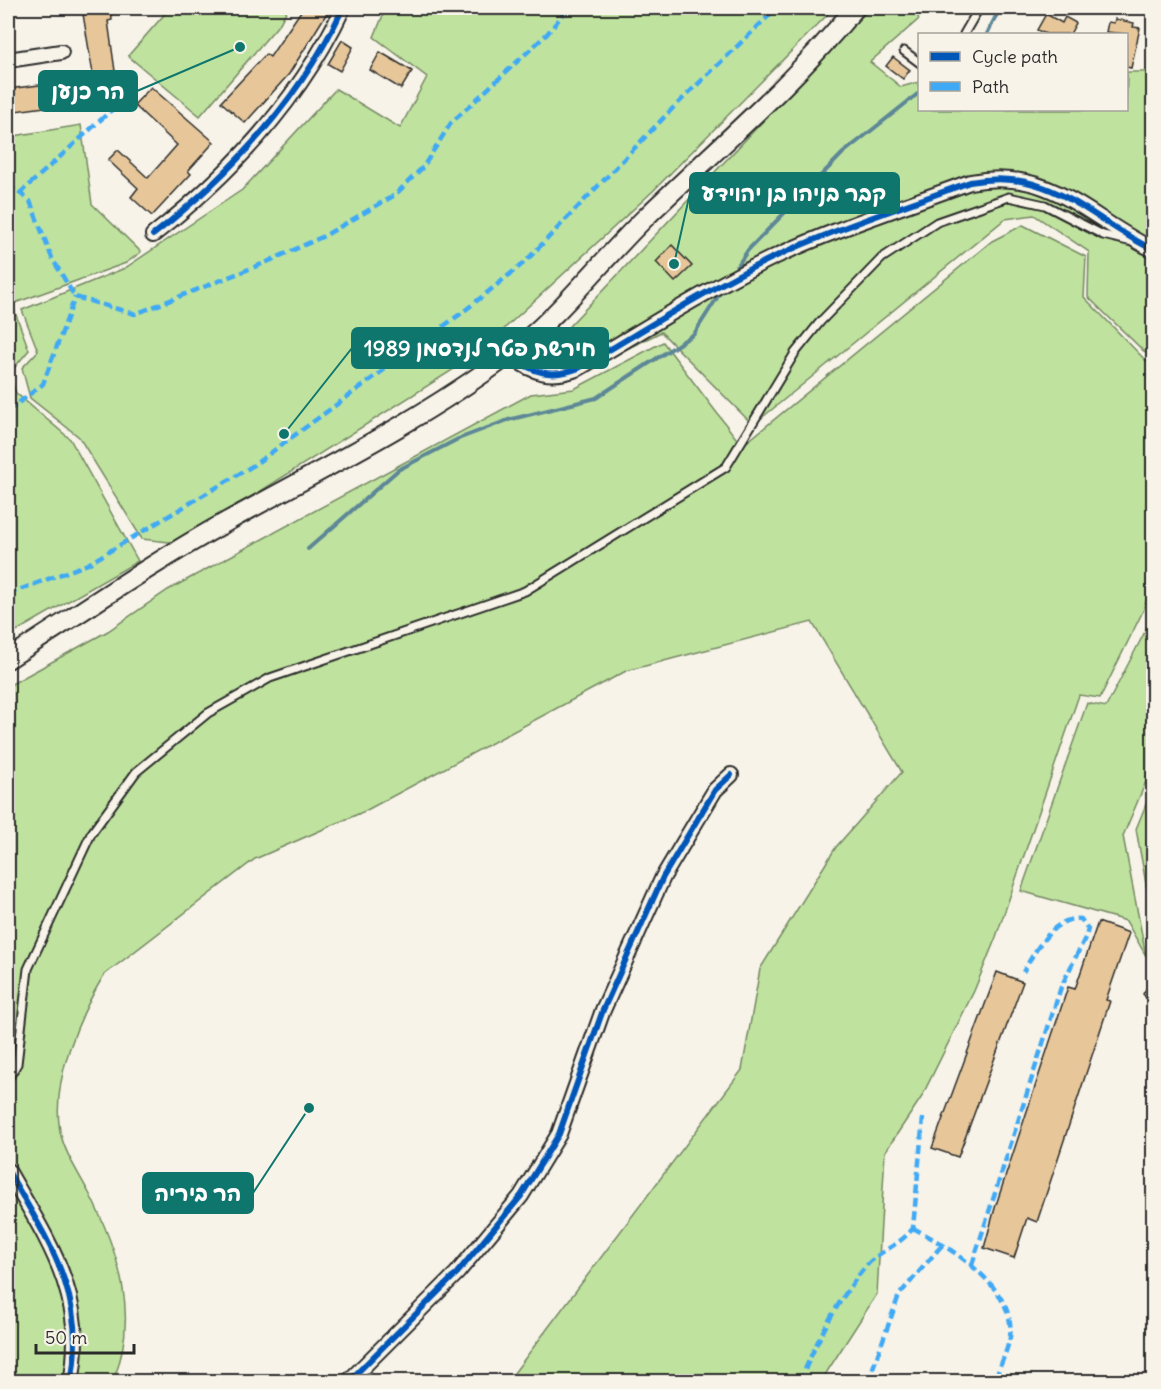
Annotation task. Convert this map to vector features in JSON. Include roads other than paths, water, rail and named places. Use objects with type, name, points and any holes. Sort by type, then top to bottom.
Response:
[{"type":"main road","points":[[8,659],[228,521],[273,499],[432,408],[509,355],[560,307],[644,219],[785,87],[855,8]]},
{"type":"street","points":[[153,235],[191,206],[283,106],[308,74],[343,8]]},
{"type":"street","points":[[8,60],[61,52]]},
{"type":"street","points":[[509,355],[531,370],[547,375],[562,374],[579,368],[734,277],[771,259],[829,234],[970,182],[990,178],[1036,184],[1056,192],[1081,204],[1154,250]]},
{"type":"street","points":[[356,1378],[457,1273],[521,1196],[559,1134],[603,1010],[663,878],[715,790],[731,775]]},
{"type":"street","points":[[8,1171],[51,1249],[74,1307],[76,1343],[71,1382]]},
{"type":"lane","points":[[965,33],[979,8]]},
{"type":"lane","points":[[904,51],[918,62]]},
{"type":"lane","points":[[8,1079],[17,1064],[28,969],[91,834],[136,772],[208,713],[270,678],[525,591],[726,467],[795,353],[820,321],[882,258],[937,222],[1009,197],[1045,205],[1103,235],[1140,243]]},
{"type":"waterway","points":[[988,33],[1000,8]]},
{"type":"waterway","points":[[734,271],[748,250],[843,153],[918,94]]},
{"type":"waterway","points":[[308,549],[398,470],[458,439],[508,420],[596,398],[694,334],[722,290]]},
{"type":"place","name":"הר כנען","points":[[240,47]]},
{"type":"place","name":"קבר בניהו בן יהוידע","points":[[674,264]]},
{"type":"place","name":"חירשת פטר לנדסמן 1989","points":[[284,434]]},
{"type":"place","name":"הר ביריה","points":[[309,1108]]}]
